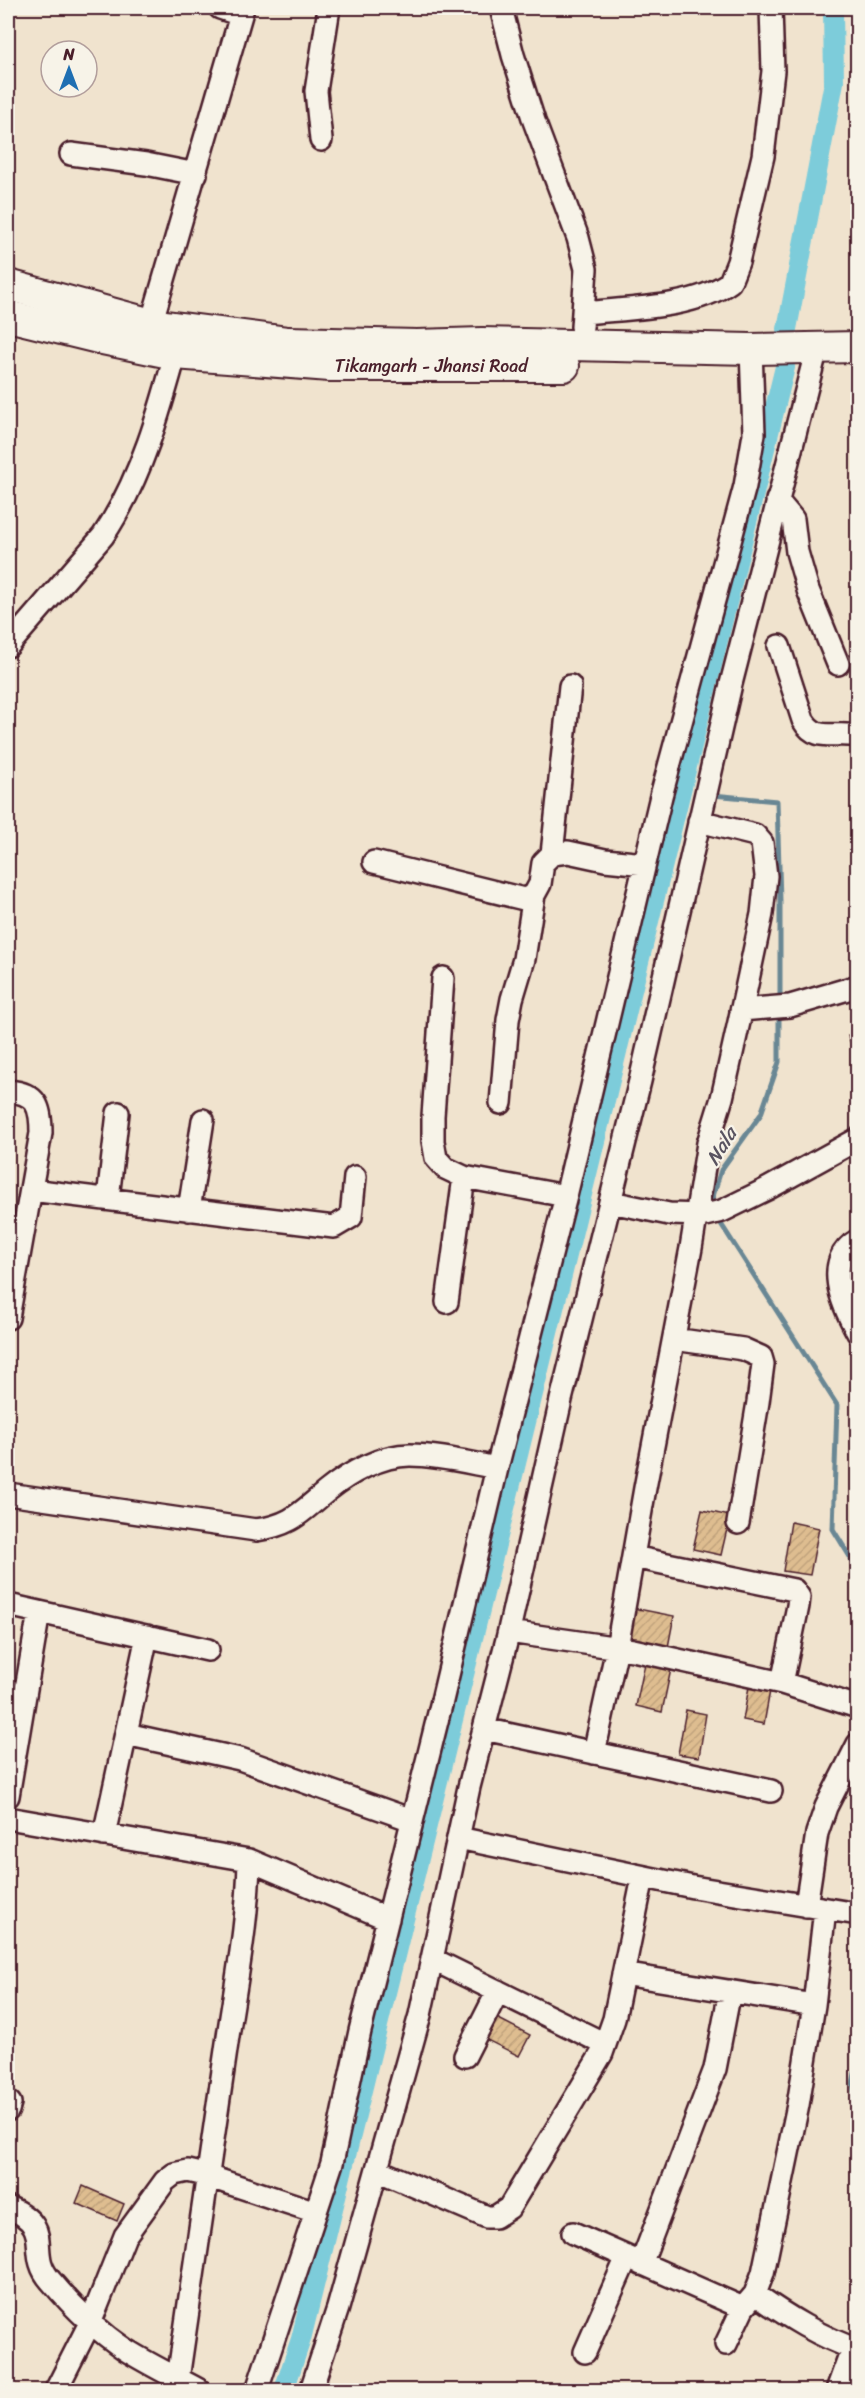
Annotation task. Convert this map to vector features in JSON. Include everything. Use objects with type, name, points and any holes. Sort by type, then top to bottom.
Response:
[{"type":"street","points":[[151,324],[242,11],[220,8]]},
{"type":"street","points":[[321,140],[316,91],[329,8]]},
{"type":"street","points":[[501,8],[534,121],[578,238],[586,269],[581,345]]},
{"type":"street","points":[[583,313],[671,303],[705,296],[730,282],[738,262],[763,156],[773,71],[771,8]]},
{"type":"street","points":[[71,154],[146,164],[196,174]]},
{"type":"street","points":[[8,285],[151,324],[179,341],[581,345],[759,355],[807,354],[858,347]]},
{"type":"street","name":"Tikamgarh - Jhansi Road","points":[[8,316],[98,338],[179,341],[330,366],[541,366],[759,355]]},
{"type":"street","points":[[8,646],[104,536],[117,516],[161,405],[179,341]]},
{"type":"street","points":[[807,354],[858,360]]},
{"type":"street","points":[[311,2391],[338,2308],[420,2015],[458,1838],[509,1632],[561,1400],[611,1202],[730,684],[777,500],[807,354]]},
{"type":"street","points":[[257,2391],[332,2163],[360,2031],[497,1468],[566,1196],[664,784],[745,486],[754,434],[759,355]]},
{"type":"street","points":[[777,500],[793,519],[797,552],[808,590],[838,664]]},
{"type":"street","points":[[778,646],[800,713],[808,728],[820,734],[844,733],[858,736]]},
{"type":"street","points":[[552,854],[570,686]]},
{"type":"street","points":[[594,1753],[617,1648],[674,1339],[708,1214],[708,1143],[722,1098],[764,895],[766,876],[762,843],[755,835],[701,812]]},
{"type":"street","points":[[501,1103],[508,1020],[524,959],[534,895],[540,884],[543,863],[552,854],[568,852],[605,860],[645,864]]},
{"type":"street","points":[[374,862],[513,897],[524,899],[534,895]]},
{"type":"street","points":[[443,978],[433,1141],[436,1158],[445,1168],[464,1177],[566,1196]]},
{"type":"street","points":[[741,1010],[790,1006],[858,986]]},
{"type":"street","points":[[8,1091],[34,1100],[41,1111],[41,1133],[32,1190],[8,1318]]},
{"type":"street","points":[[108,1198],[118,1113]]},
{"type":"street","points":[[189,1210],[204,1120]]},
{"type":"street","points":[[611,1202],[669,1215],[708,1214],[767,1189],[858,1139]]},
{"type":"street","points":[[32,1190],[334,1227],[351,1217],[355,1177]]},
{"type":"street","points":[[447,1302],[464,1177]]},
{"type":"street","points":[[858,1240],[849,1245],[839,1260],[839,1291],[845,1310],[858,1333]]},
{"type":"street","points":[[674,1339],[743,1349],[761,1358],[758,1402],[738,1523]]},
{"type":"street","points":[[8,1494],[256,1530],[277,1527],[302,1513],[327,1491],[353,1473],[391,1457],[410,1455],[497,1468]]},
{"type":"street","points":[[633,1557],[794,1590],[799,1597],[798,1606],[782,1683]]},
{"type":"street","points":[[8,1605],[208,1650]]},
{"type":"street","points":[[8,1796],[39,1612]]},
{"type":"street","points":[[509,1632],[617,1648],[782,1683],[858,1707]]},
{"type":"street","points":[[104,1835],[147,1636]]},
{"type":"street","points":[[484,1730],[771,1791]]},
{"type":"street","points":[[126,1734],[240,1759],[412,1820]]},
{"type":"street","points":[[726,2344],[763,2273],[796,2116],[814,2005],[817,1833],[826,1807],[858,1744]]},
{"type":"street","points":[[8,1818],[249,1860],[388,1919]]},
{"type":"street","points":[[458,1838],[644,1877],[858,1914]]},
{"type":"street","points":[[178,2379],[232,2008],[244,1945],[249,1860]]},
{"type":"street","points":[[377,2170],[477,2213],[495,2217],[509,2208],[582,2089],[605,2044],[614,2019],[644,1877]]},
{"type":"street","points":[[432,1959],[605,2044]]},
{"type":"street","points":[[623,1974],[814,2005]]},
{"type":"street","points":[[465,2056],[498,1991]]},
{"type":"street","points":[[585,2352],[634,2260],[715,2070],[730,1991]]},
{"type":"street","points":[[56,2391],[91,2321],[126,2236],[165,2181],[174,2174],[188,2171],[316,2212]]},
{"type":"street","points":[[8,2207],[31,2220],[36,2229],[42,2269],[50,2280],[106,2336],[200,2391]]},
{"type":"street","points":[[573,2234],[634,2260],[749,2301],[797,2322],[836,2343],[855,2349],[837,2391]]},
{"type":"building","points":[[858,1033],[858,1060],[857,1061],[848,1036]]},
{"type":"building","points":[[702,1510],[730,1516],[721,1555],[693,1549]]},
{"type":"building","points":[[791,1522],[819,1528],[810,1575],[783,1571]]},
{"type":"building","points":[[633,1608],[674,1616],[668,1647],[627,1639]]},
{"type":"building","points":[[646,1659],[672,1664],[662,1712],[636,1706]]},
{"type":"building","points":[[750,1681],[771,1685],[764,1724],[743,1720]]},
{"type":"building","points":[[686,1710],[706,1714],[699,1757],[678,1754]]},
{"type":"building","points":[[491,2015],[530,2035],[519,2056],[481,2037]]},
{"type":"building","points":[[83,2186],[124,2204],[117,2221],[76,2203]]},
{"type":"waterway","points":[[787,329],[834,82],[833,8]]},
{"type":"waterway","points":[[284,2390],[301,2339],[785,367]]},
{"type":"waterway","name":"Nala","points":[[713,795],[777,801],[780,1001]]},
{"type":"waterway","name":"Nala","points":[[711,1208],[721,1170],[761,1114],[779,1062],[779,1011]]},
{"type":"waterway","name":"Nala","points":[[716,1216],[837,1405],[833,1529],[858,1570]]},
{"type":"waterway","name":"Nala","points":[[858,2060],[853,2083],[858,2119]]}]
